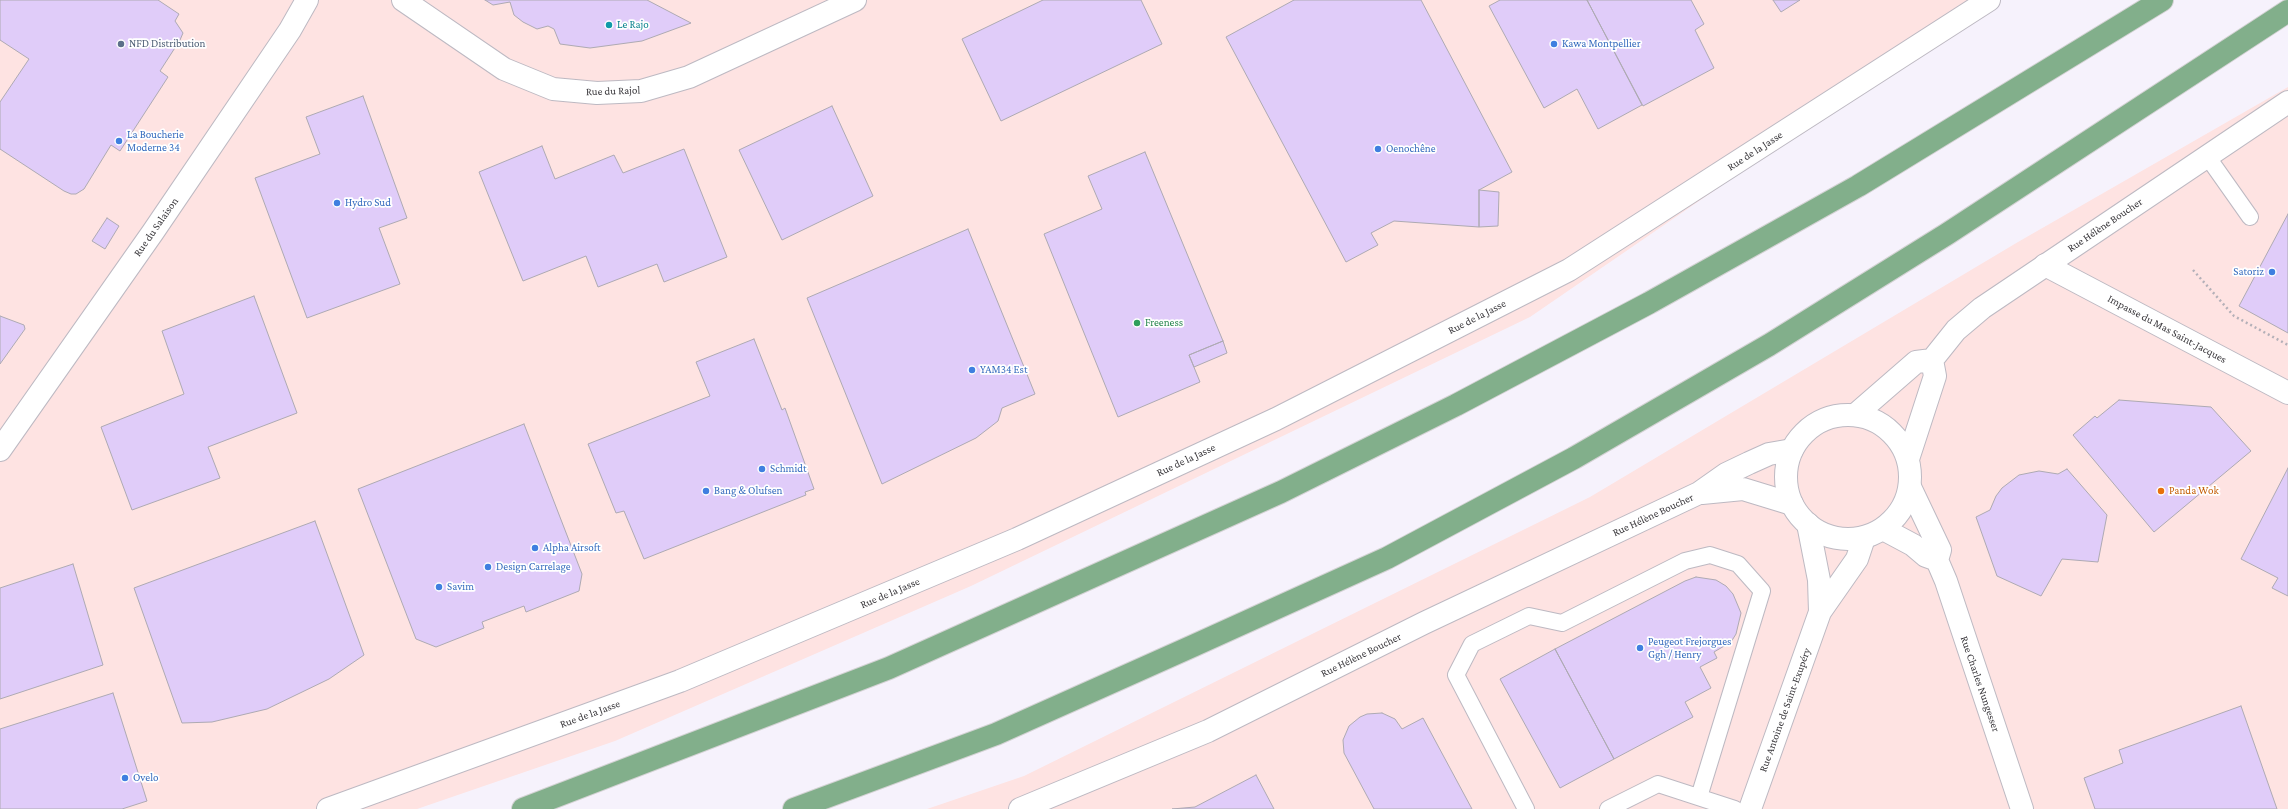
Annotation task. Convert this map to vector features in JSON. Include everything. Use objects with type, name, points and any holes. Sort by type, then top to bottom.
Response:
[{"type":"highway","points":[[523,809],[888,668],[1070,588],[1288,489],[1456,405],[1649,303],[1858,186],[2162,0]]},
{"type":"highway","points":[[794,809],[996,734],[1387,558],[1574,458],[1769,344],[1947,234],[2288,11]]},
{"type":"street","name":"Rue du Salaison","points":[[0,450],[157,226],[290,30],[307,0]]},
{"type":"street","name":"Rue du Rajol","points":[[403,0],[504,69],[553,89],[597,93],[641,92],[689,77],[854,0]]},
{"type":"street","name":"Rue de la Jasse","points":[[328,809],[680,681],[1017,539],[1276,419],[1569,270],[1989,0]]},
{"type":"street","name":"Rue Hélène Boucher","points":[[1932,360],[1956,330],[1982,308],[2288,102]]},
{"type":"street","name":"Impasse du Mas Saint-Jacques","points":[[2045,265],[2288,393]]},
{"type":"street","points":[[1855,415],[1916,362],[1932,360],[1935,376],[1908,459]]},
{"type":"street","points":[[1855,415],[1872,420],[1888,429],[1900,442],[1908,459],[1911,473],[1910,488],[1905,504],[1896,518],[1873,533],[1838,538],[1825,535],[1808,524],[1792,504],[1787,480],[1787,468],[1792,450],[1803,434],[1818,423],[1836,416],[1855,415]]},
{"type":"street","name":"Rue Hélène Boucher","points":[[1020,809],[1208,730],[1431,620],[1699,493],[1726,474],[1749,462],[1769,454],[1792,450]]},
{"type":"street","name":"Rue Charles Nungesser","points":[[1910,488],[1940,550],[1936,560],[1946,581],[2022,809]]},
{"type":"street","name":"Rue Hélène Boucher","points":[[1699,493],[1743,489],[1792,504]]},
{"type":"street","name":"Rue Antoine de Saint-Exupéry","points":[[1808,524],[1819,580],[1820,612]]},
{"type":"street","points":[[1873,533],[1914,546],[1926,556],[1936,560]]},
{"type":"street","name":"Rue Antoine de Saint-Exupéry","points":[[1750,809],[1820,612],[1858,559],[1873,533]]},
{"type":"lane","points":[[2208,156],[2250,217]]},
{"type":"lane","points":[[1526,809],[1456,676],[1472,644],[1529,616],[1562,623],[1685,561],[1710,555],[1738,564],[1762,591],[1700,797]]},
{"type":"lane","points":[[1608,809],[1658,784],[1735,809]]},
{"type":"path","points":[[2193,270],[2234,316],[2288,345]]},
{"type":"shaded area","points":[[0,0],[1992,0],[1530,317],[971,586],[615,741],[417,809],[0,809]]},
{"type":"shaded area","points":[[2288,87],[2288,809],[927,809],[1024,776],[1590,497],[2018,242]]},
{"type":"building","points":[[0,0],[158,0],[179,14],[175,21],[183,33],[160,71],[168,77],[120,151],[111,145],[84,189],[76,194],[71,194],[64,191],[0,149],[0,102],[29,59],[0,40]]},
{"type":"building","name":"Le Rajo","points":[[485,0],[647,0],[691,23],[642,41],[590,48],[560,44],[554,29],[548,26],[537,29],[523,22],[514,15],[510,2],[493,5]]},
{"type":"building","points":[[1043,0],[1141,0],[1162,44],[1001,121],[962,39]]},
{"type":"building","points":[[1294,0],[1421,0],[1512,172],[1479,190],[1479,227],[1394,221],[1371,233],[1378,245],[1346,262],[1226,37]]},
{"type":"building","points":[[1500,0],[1587,0],[1642,105],[1598,129],[1577,89],[1544,108],[1489,6]]},
{"type":"building","points":[[1587,0],[1691,0],[1704,24],[1695,30],[1714,68],[1643,106]]},
{"type":"building","points":[[1773,0],[1800,0],[1781,12]]},
{"type":"building","points":[[363,96],[407,218],[379,228],[400,284],[307,318],[255,178],[320,154],[306,117]]},
{"type":"building","points":[[832,106],[873,196],[782,240],[739,150]]},
{"type":"building","points":[[542,146],[555,179],[614,155],[623,173],[684,149],[727,257],[664,282],[657,264],[598,287],[586,256],[523,281],[479,172]]},
{"type":"building","points":[[1145,152],[1223,341],[1189,355],[1200,382],[1118,417],[1044,234],[1102,209],[1088,176]]},
{"type":"building","points":[[1479,190],[1499,192],[1498,226],[1479,227]]},
{"type":"building","name":"Satoriz","points":[[2288,214],[2288,333],[2239,306]]},
{"type":"building","points":[[107,218],[119,226],[105,249],[92,241]]},
{"type":"building","points":[[968,229],[1035,394],[1002,408],[998,421],[976,438],[882,484],[807,298]]},
{"type":"building","points":[[254,296],[297,413],[208,447],[220,478],[132,510],[101,427],[184,394],[162,331]]},
{"type":"building","points":[[0,316],[24,325],[25,329],[0,364]]},
{"type":"building","points":[[754,339],[782,410],[785,408],[814,489],[805,492],[806,495],[644,559],[624,511],[616,513],[588,444],[710,396],[696,362]]},
{"type":"building","points":[[1223,341],[1227,353],[1194,367],[1189,355]]},
{"type":"building","name":"Panda Wok","points":[[2119,400],[2211,407],[2251,451],[2154,532],[2073,435],[2095,416],[2097,418]]},
{"type":"building","points":[[524,424],[582,574],[579,591],[526,612],[524,606],[482,622],[484,628],[436,647],[416,639],[358,489]]},
{"type":"building","points":[[2288,468],[2288,596],[2272,588],[2278,578],[2241,559]]},
{"type":"building","points":[[2067,469],[2107,515],[2098,562],[2062,559],[2041,596],[1997,576],[1976,517],[1990,510],[1996,496],[2002,488],[2019,475],[2039,471],[2058,474]]},
{"type":"building","points":[[315,521],[364,655],[329,679],[267,709],[212,722],[182,723],[134,588]]},
{"type":"building","points":[[73,564],[103,665],[0,699],[0,588]]},
{"type":"building","points":[[1696,577],[1716,580],[1726,586],[1733,594],[1741,613],[1736,634],[1731,642],[1714,652],[1717,658],[1700,667],[1711,688],[1685,702],[1693,717],[1614,759],[1555,649],[1685,581]]},
{"type":"building","points":[[1555,649],[1614,759],[1560,788],[1500,679]]},
{"type":"building","points":[[113,693],[147,801],[122,809],[0,809],[0,729]]},
{"type":"building","points":[[2241,706],[2277,809],[2095,809],[2084,778],[2123,763],[2119,750]]},
{"type":"building","points":[[1382,713],[1395,719],[1402,729],[1423,718],[1472,809],[1374,809],[1344,753],[1343,740],[1349,726],[1360,717],[1367,714]]},
{"type":"building","points":[[1256,775],[1274,809],[1172,809],[1195,807]]},
{"type":"place","name":"Le Rajo","points":[[609,25]]},
{"type":"place","name":"NFD Distribution","points":[[121,44]]},
{"type":"place","name":"Kawa Montpellier","points":[[1554,44]]},
{"type":"place","name":"La Boucherie Moderne 34","points":[[119,141]]},
{"type":"place","name":"Oenochêne","points":[[1378,149]]},
{"type":"place","name":"Hydro Sud","points":[[337,203]]},
{"type":"place","name":"Satoriz","points":[[2272,272]]},
{"type":"place","name":"Freeness","points":[[1137,323]]},
{"type":"place","name":"YAM34 Est","points":[[972,370]]},
{"type":"place","name":"Schmidt","points":[[762,469]]},
{"type":"place","name":"Bang & Olufsen","points":[[706,491]]},
{"type":"place","name":"Panda Wok","points":[[2161,491]]},
{"type":"place","name":"Alpha Airsoft","points":[[535,548]]},
{"type":"place","name":"Design Carrelage","points":[[488,567]]},
{"type":"place","name":"Savim","points":[[439,587]]},
{"type":"place","name":"Peugeot Frejorgues Ggh / Henry","points":[[1640,648]]},
{"type":"place","name":"Ovelo","points":[[125,778]]}]
